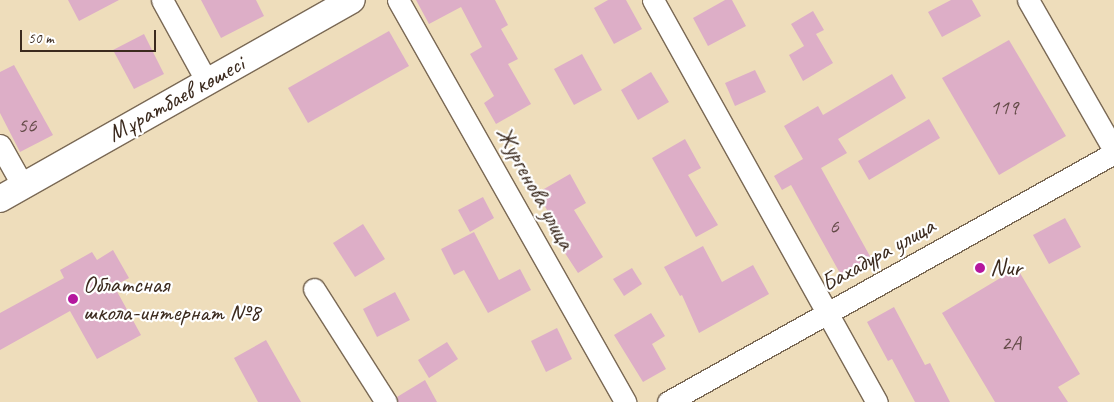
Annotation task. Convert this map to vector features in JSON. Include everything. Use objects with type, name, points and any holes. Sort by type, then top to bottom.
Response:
[{"type":"street","points":[[162,0],[207,82]]},
{"type":"street","name":"Мұратбаев көшесі","points":[[0,198],[352,0]]},
{"type":"street","name":"Жургенова улица","points":[[398,0],[625,402]]},
{"type":"street","points":[[654,0],[829,312],[877,402]]},
{"type":"street","points":[[1028,0],[1114,152]]},
{"type":"street","points":[[0,146],[23,186]]},
{"type":"street","name":"Бахадура улица","points":[[668,402],[1114,152]]},
{"type":"street","points":[[314,289],[386,402]]},
{"type":"building","points":[[68,0],[119,0],[79,21]]},
{"type":"building","points":[[201,0],[256,0],[264,16],[221,38]]},
{"type":"building","points":[[416,0],[495,0],[508,25],[501,29],[518,59],[508,64],[531,104],[496,124],[484,103],[494,96],[470,54],[482,47],[461,7],[429,24]]},
{"type":"building","points":[[608,0],[626,0],[642,29],[614,44],[594,8]]},
{"type":"building","points":[[725,0],[732,0],[746,26],[708,46],[693,18]]},
{"type":"building","points":[[951,0],[972,0],[981,16],[942,37],[928,12]]},
{"type":"building","points":[[813,11],[824,30],[816,34],[833,63],[803,81],[789,55],[804,46],[791,24]]},
{"type":"building","points":[[389,31],[409,66],[308,123],[288,88]]},
{"type":"building","points":[[144,34],[164,74],[134,89],[113,50]]},
{"type":"building","points":[[1009,40],[1066,136],[999,175],[942,78]]},
{"type":"building","points":[[582,54],[602,90],[574,105],[554,69]]},
{"type":"building","points":[[14,65],[53,135],[20,152],[0,113],[0,72]]},
{"type":"building","points":[[755,70],[766,92],[735,106],[725,83]]},
{"type":"building","points":[[651,72],[669,102],[638,120],[621,90]]},
{"type":"building","points":[[892,74],[906,98],[838,139],[847,153],[821,168],[871,258],[841,275],[791,185],[782,190],[774,176],[803,159],[784,126],[818,106],[823,115]]},
{"type":"building","points":[[929,119],[940,138],[869,180],[858,161]]},
{"type":"building","points":[[685,139],[701,168],[688,175],[718,225],[696,237],[652,158]]},
{"type":"building","points":[[570,174],[586,203],[574,210],[603,257],[578,273],[561,247],[567,244],[537,193]]},
{"type":"building","points":[[483,197],[494,218],[470,232],[458,210]]},
{"type":"building","points":[[1065,218],[1081,247],[1049,264],[1033,235]]},
{"type":"building","points":[[363,224],[385,259],[355,277],[333,243]]},
{"type":"building","points":[[474,232],[499,280],[520,269],[531,290],[488,313],[464,270],[454,275],[441,249]]},
{"type":"building","points":[[703,246],[722,282],[753,265],[769,294],[699,333],[682,295],[680,296],[664,267]]},
{"type":"building","name":"Облатсная школа-интернат №8","points":[[113,250],[129,278],[114,286],[141,335],[97,359],[70,311],[0,350],[0,313],[64,278],[60,270],[92,252],[97,260]]},
{"type":"building","points":[[632,268],[642,284],[624,296],[613,279]]},
{"type":"building","points":[[1017,268],[1080,374],[1058,387],[1068,402],[995,402],[942,313]]},
{"type":"building","points":[[395,292],[410,320],[377,337],[363,309]]},
{"type":"building","points":[[894,307],[925,365],[930,363],[950,402],[915,402],[892,359],[888,361],[867,322]]},
{"type":"building","points":[[651,313],[665,336],[652,344],[666,369],[643,382],[614,335]]},
{"type":"building","points":[[557,328],[572,359],[546,372],[531,341]]},
{"type":"building","points":[[266,340],[301,402],[258,402],[234,358]]},
{"type":"building","points":[[447,342],[458,359],[429,378],[418,360]]},
{"type":"building","points":[[425,380],[437,402],[398,402],[397,397]]},
{"type":"place","name":"Nur","points":[[980,268]]},
{"type":"place","name":"Облатсная школа-интернат №8","points":[[73,299]]}]
